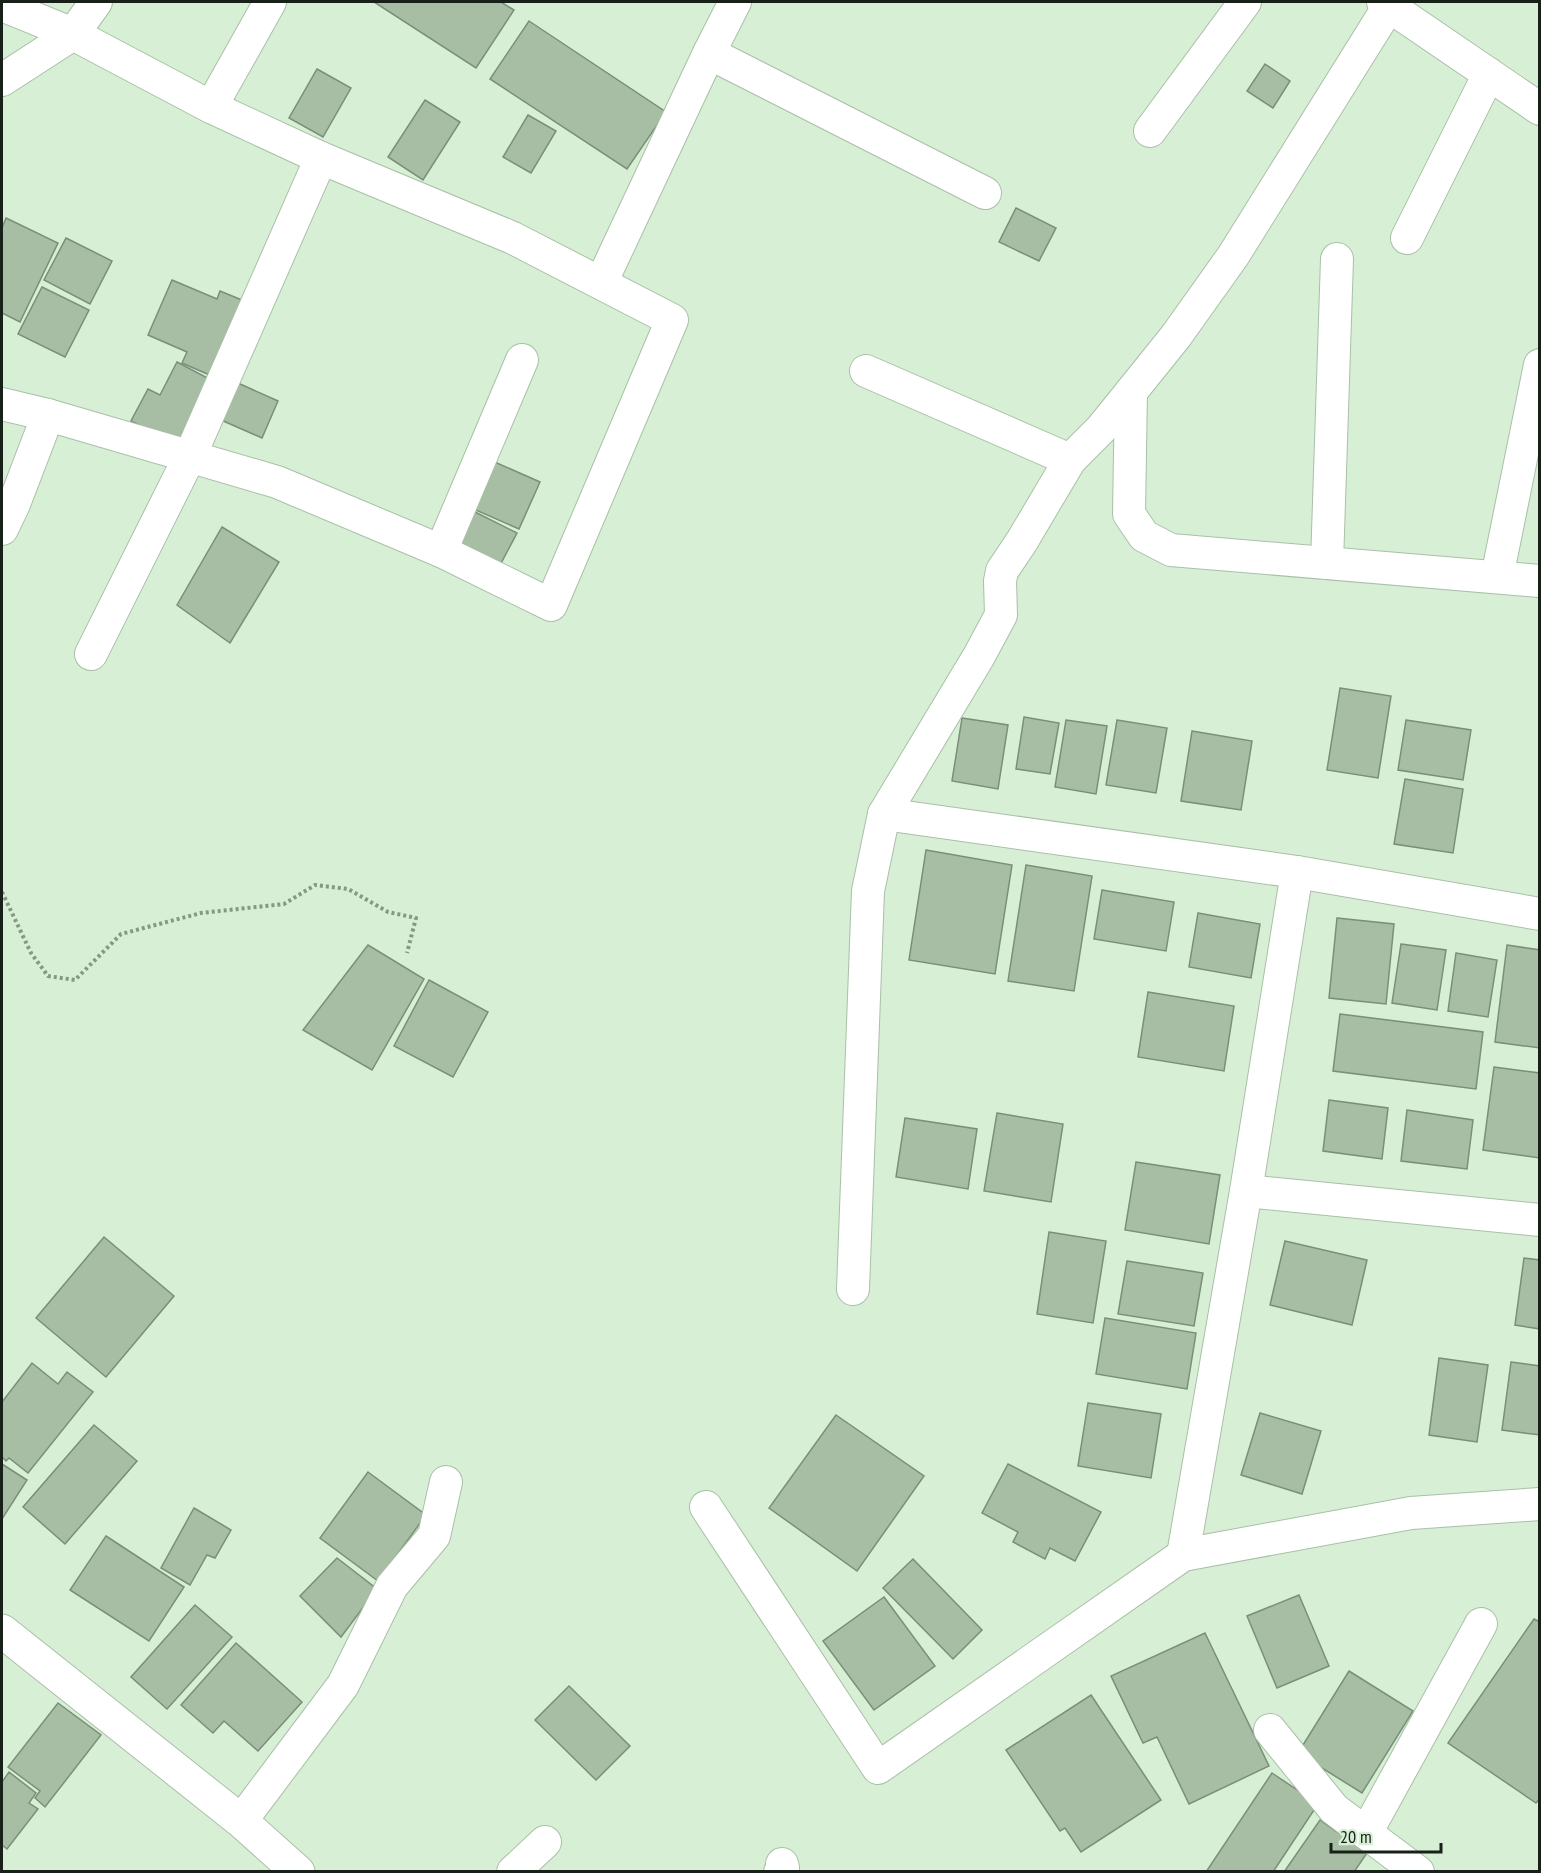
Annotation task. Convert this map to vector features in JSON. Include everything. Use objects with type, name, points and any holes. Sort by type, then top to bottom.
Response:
[{"type":"street","points":[[2,80],[72,34],[96,2]]},
{"type":"street","points":[[211,107],[270,2]]},
{"type":"street","points":[[601,283],[735,2]]},
{"type":"street","points":[[1150,131],[1245,2]]},
{"type":"street","points":[[853,1289],[868,891],[884,814],[979,656],[1001,615],[1002,571],[1070,460],[1101,429],[1176,336],[1233,256],[1386,4],[1539,109]]},
{"type":"street","points":[[2,5],[72,34],[211,107],[321,158],[513,238],[672,320],[551,605],[441,551],[277,482],[48,415],[2,404]]},
{"type":"street","points":[[709,53],[985,194]]},
{"type":"street","points":[[1407,238],[1489,74]]},
{"type":"street","points":[[91,654],[190,456],[321,158]]},
{"type":"street","points":[[1327,563],[1337,259]]},
{"type":"street","points":[[441,551],[522,360]]},
{"type":"street","points":[[1497,577],[1539,365]]},
{"type":"street","points":[[866,370],[1070,460]]},
{"type":"street","points":[[1131,392],[1129,514],[1144,536],[1171,550],[1539,581]]},
{"type":"street","points":[[2,529],[48,415]]},
{"type":"street","points":[[884,814],[1297,872],[1539,914]]},
{"type":"street","points":[[1183,1555],[1297,872]]},
{"type":"street","points":[[1245,1191],[1539,1220]]},
{"type":"street","points":[[241,1821],[343,1685],[392,1586],[435,1536],[446,1482]]},
{"type":"street","points":[[706,1507],[878,1768],[1183,1555],[1411,1513],[1539,1504]]},
{"type":"street","points":[[1366,1833],[1481,1624]]},
{"type":"street","points":[[2,1631],[241,1821],[298,1872]]},
{"type":"street","points":[[1270,1730],[1334,1809],[1418,1872]]},
{"type":"street","points":[[513,1872],[545,1842]]},
{"type":"path","points":[[2,892],[31,953],[48,976],[75,980],[121,934],[201,913],[284,904],[315,885],[348,889],[388,912],[416,918],[407,953]]},
{"type":"building","points":[[374,2],[501,2],[514,10],[476,68]]},
{"type":"building","points":[[529,21],[666,112],[627,169],[490,79]]},
{"type":"building","points":[[1265,64],[1290,81],[1273,108],[1247,91]]},
{"type":"building","points":[[317,69],[351,88],[323,137],[289,118]]},
{"type":"building","points":[[425,100],[460,122],[423,180],[388,157]]},
{"type":"building","points":[[528,115],[556,131],[531,173],[503,157]]},
{"type":"building","points":[[1016,208],[1056,228],[1039,261],[999,242]]},
{"type":"building","points":[[6,218],[58,243],[20,322],[2,313],[2,228]]},
{"type":"building","points":[[66,238],[112,261],[90,304],[44,280]]},
{"type":"building","points":[[172,280],[217,299],[220,291],[254,305],[221,380],[182,363],[187,352],[148,335]]},
{"type":"building","points":[[42,287],[89,310],[65,357],[18,334]]},
{"type":"building","points":[[177,362],[217,383],[184,448],[131,421],[148,389],[160,395]]},
{"type":"building","points":[[229,379],[278,401],[262,438],[212,416]]},
{"type":"building","points":[[490,460],[540,482],[519,529],[469,507]]},
{"type":"building","points":[[471,510],[517,533],[498,569],[452,546]]},
{"type":"building","points":[[222,527],[279,562],[230,643],[177,605]]},
{"type":"building","points":[[1340,688],[1391,696],[1378,778],[1327,770]]},
{"type":"building","points":[[1024,717],[1059,723],[1050,774],[1016,769]]},
{"type":"building","points":[[962,718],[1008,725],[998,789],[952,781]]},
{"type":"building","points":[[1066,720],[1107,726],[1096,794],[1055,787]]},
{"type":"building","points":[[1117,720],[1167,728],[1156,793],[1106,785]]},
{"type":"building","points":[[1406,720],[1471,730],[1463,780],[1398,770]]},
{"type":"building","points":[[1192,731],[1252,741],[1241,810],[1181,801]]},
{"type":"building","points":[[1405,779],[1463,789],[1453,853],[1394,844]]},
{"type":"building","points":[[926,850],[1012,865],[995,974],[909,960]]},
{"type":"building","points":[[1026,865],[1092,876],[1074,991],[1008,981]]},
{"type":"building","points":[[1102,890],[1174,902],[1166,951],[1094,939]]},
{"type":"building","points":[[1198,913],[1260,924],[1251,978],[1189,967]]},
{"type":"building","points":[[1337,918],[1394,924],[1386,1004],[1329,998]]},
{"type":"building","points":[[1401,944],[1446,950],[1437,1010],[1392,1003]]},
{"type":"building","points":[[368,945],[424,979],[372,1070],[303,1030]]},
{"type":"building","points":[[1507,945],[1540,950],[1540,1048],[1495,1042]]},
{"type":"building","points":[[1456,953],[1497,960],[1488,1017],[1448,1011]]},
{"type":"building","points":[[429,980],[488,1012],[453,1077],[394,1046]]},
{"type":"building","points":[[1148,992],[1234,1006],[1224,1071],[1138,1057]]},
{"type":"building","points":[[1340,1014],[1483,1032],[1476,1089],[1333,1071]]},
{"type":"building","points":[[1494,1067],[1540,1073],[1540,1158],[1483,1150]]},
{"type":"building","points":[[1329,1100],[1388,1108],[1382,1159],[1323,1151]]},
{"type":"building","points":[[1407,1110],[1473,1120],[1467,1169],[1401,1161]]},
{"type":"building","points":[[997,1113],[1063,1124],[1051,1202],[984,1191]]},
{"type":"building","points":[[905,1118],[977,1129],[968,1189],[896,1177]]},
{"type":"building","points":[[1136,1162],[1220,1175],[1209,1244],[1125,1230]]},
{"type":"building","points":[[1049,1232],[1106,1241],[1093,1323],[1037,1314]]},
{"type":"building","points":[[104,1237],[174,1296],[106,1377],[36,1318]]},
{"type":"building","points":[[1285,1241],[1367,1260],[1352,1325],[1270,1305]]},
{"type":"building","points":[[1524,1258],[1540,1260],[1540,1329],[1515,1325]]},
{"type":"building","points":[[1127,1261],[1203,1273],[1194,1326],[1118,1314]]},
{"type":"building","points":[[1105,1318],[1196,1333],[1187,1389],[1096,1374]]},
{"type":"building","points":[[1439,1358],[1488,1365],[1477,1442],[1429,1435]]},
{"type":"building","points":[[1511,1362],[1540,1366],[1540,1435],[1502,1430]]},
{"type":"building","points":[[32,1363],[58,1384],[67,1372],[93,1392],[28,1473],[9,1458],[6,1461],[2,1457],[2,1402]]},
{"type":"building","points":[[1088,1403],[1161,1414],[1151,1478],[1078,1466]]},
{"type":"building","points":[[1260,1413],[1321,1431],[1302,1494],[1241,1475]]},
{"type":"building","points":[[836,1415],[924,1476],[857,1571],[769,1508]]},
{"type":"building","points":[[94,1425],[137,1461],[65,1544],[23,1507]]},
{"type":"building","points":[[2,1464],[27,1480],[2,1519]]},
{"type":"building","points":[[1008,1464],[1101,1512],[1075,1561],[1050,1548],[1045,1559],[1013,1542],[1018,1532],[982,1513]]},
{"type":"building","points":[[368,1472],[426,1515],[378,1581],[320,1538]]},
{"type":"building","points":[[194,1508],[231,1530],[215,1558],[207,1555],[190,1585],[161,1568]]},
{"type":"building","points":[[106,1536],[184,1587],[149,1641],[70,1590]]},
{"type":"building","points":[[337,1558],[377,1589],[341,1637],[300,1596]]},
{"type":"building","points":[[913,1559],[982,1630],[953,1659],[883,1588]]},
{"type":"building","points":[[1299,1595],[1329,1666],[1277,1688],[1247,1616]]},
{"type":"building","points":[[884,1597],[935,1666],[874,1710],[823,1641]]},
{"type":"building","points":[[195,1605],[232,1637],[167,1709],[131,1677]]},
{"type":"building","points":[[1534,1619],[1540,1622],[1540,1798],[1536,1803],[1448,1743]]},
{"type":"building","points":[[1205,1633],[1269,1766],[1189,1804],[1157,1737],[1143,1743],[1111,1676]]},
{"type":"building","points":[[236,1643],[302,1702],[258,1751],[224,1721],[213,1733],[181,1705]]},
{"type":"building","points":[[1349,1671],[1413,1711],[1362,1793],[1298,1753]]},
{"type":"building","points":[[569,1686],[630,1746],[596,1780],[535,1720]]},
{"type":"building","points":[[1091,1695],[1161,1800],[1081,1852],[1065,1828],[1060,1831],[1006,1750]]},
{"type":"building","points":[[58,1703],[101,1735],[45,1807],[35,1798],[40,1791],[8,1767]]},
{"type":"building","points":[[9,1772],[36,1793],[29,1803],[38,1809],[7,1849],[2,1845],[2,1782]]},
{"type":"building","points":[[1272,1773],[1318,1804],[1273,1872],[1206,1872]]},
{"type":"building","points":[[1320,1820],[1367,1853],[1354,1872],[1284,1872]]}]
